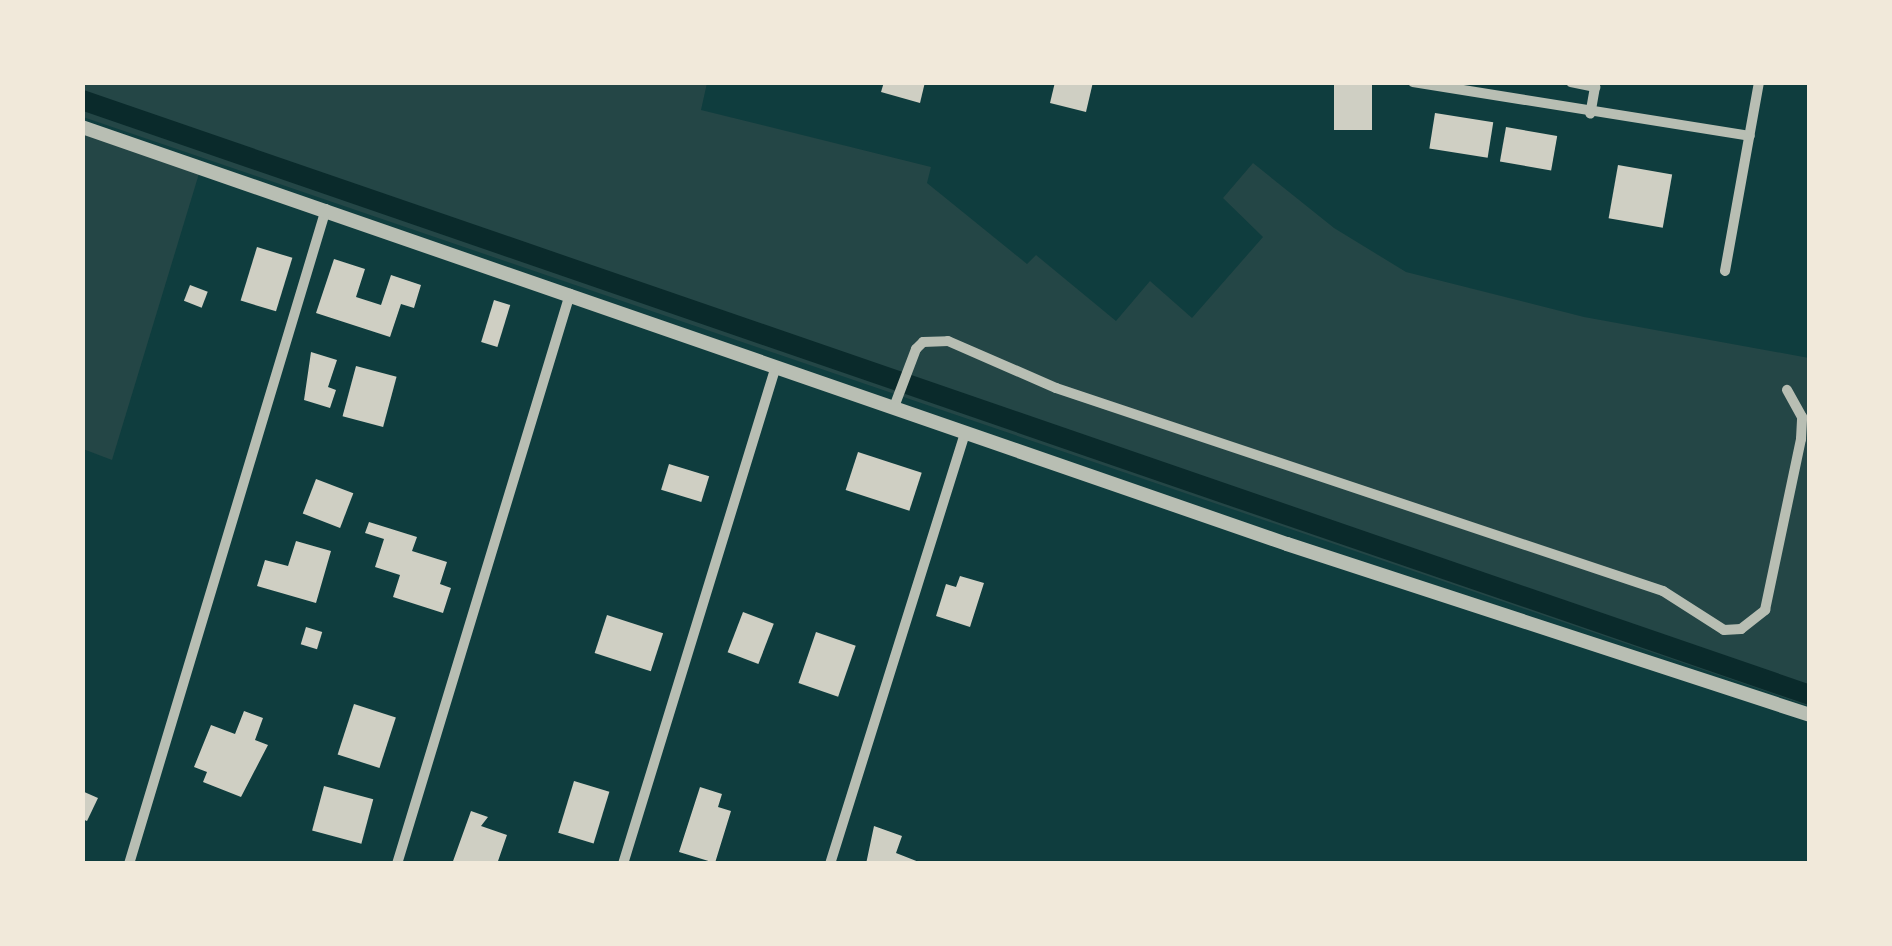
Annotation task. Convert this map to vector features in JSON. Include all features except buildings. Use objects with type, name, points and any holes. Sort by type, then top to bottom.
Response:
[{"type":"street","points":[[1413,82],[1590,114],[1750,136]]},
{"type":"street","points":[[1571,82],[1595,87],[1590,114]]},
{"type":"street","points":[[1725,271],[1760,82]]},
{"type":"street","points":[[82,128],[965,432],[1810,715]]},
{"type":"street","points":[[130,864],[326,209]]},
{"type":"street","points":[[396,864],[570,294]]},
{"type":"street","points":[[894,407],[910,360],[923,342],[948,341],[1056,388],[1663,590],[1724,630],[1741,629],[1765,610],[1802,439],[1802,417],[1787,390]]},
{"type":"street","points":[[623,864],[776,366]]},
{"type":"street","points":[[830,864],[965,432]]},
{"type":"shaded area","points":[[83,83],[707,83],[701,110],[931,167],[927,183],[1027,264],[1036,255],[1116,321],[1150,281],[1192,318],[1263,237],[1223,198],[1253,163],[1334,228],[1406,272],[1584,317],[1809,358],[1809,706],[83,117]]},
{"type":"shaded area","points":[[82,128],[201,167],[112,460],[83,449]]},
{"type":"waterway","points":[[82,100],[1810,695]]}]
